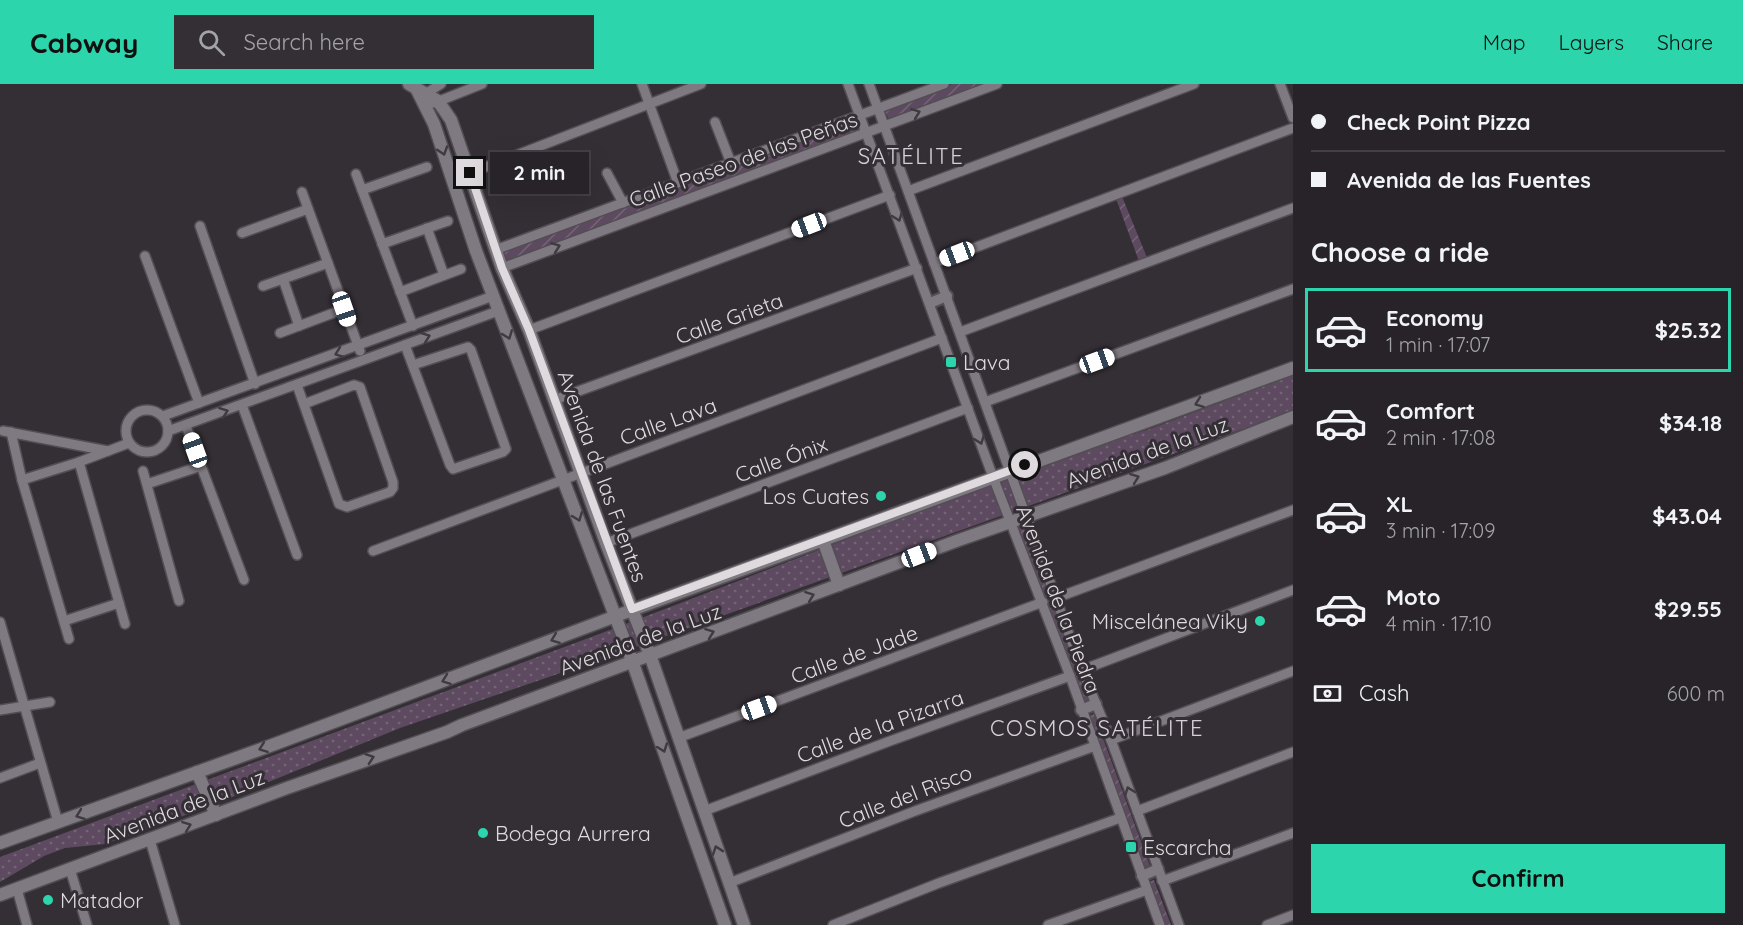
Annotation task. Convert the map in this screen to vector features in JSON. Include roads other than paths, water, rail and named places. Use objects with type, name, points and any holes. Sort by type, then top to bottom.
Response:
[{"type":"main road","name":"Avenida de las Fuentes","points":[[423,95],[451,120],[495,250],[529,330],[606,543],[650,655],[744,925]]},
{"type":"main road","name":"Avenida de las Fuentes","points":[[423,95],[498,311],[633,662],[725,925]]},
{"type":"main road","name":"Avenida de la Luz","points":[[0,843],[1010,470],[1293,368]]},
{"type":"main road","name":"Avenida de la Luz","points":[[0,895],[367,759],[447,732],[462,724],[1012,521],[1165,468],[1293,417]]},
{"type":"main road","points":[[824,540],[839,585]]},
{"type":"main road","points":[[197,772],[216,815]]},
{"type":"street","points":[[423,95],[441,84]]},
{"type":"street","points":[[423,95],[482,84]]},
{"type":"street","points":[[642,84],[678,183]]},
{"type":"street","points":[[470,173],[701,84]]},
{"type":"street","name":"Avenida de la Piedra","points":[[848,84],[993,477],[1043,602],[1160,925]]},
{"type":"street","name":"Avenida de la Piedra","points":[[869,84],[1082,670],[1111,740],[1179,925]]},
{"type":"street","name":"Calle Paseo de las Peñas","points":[[495,250],[944,84]]},
{"type":"street","name":"Calle Paseo de las Peñas","points":[[502,268],[997,84]]},
{"type":"street","points":[[908,191],[1194,84]]},
{"type":"street","points":[[1280,84],[1293,118]]},
{"type":"street","points":[[715,122],[731,163]]},
{"type":"street","points":[[934,262],[1293,128]]},
{"type":"street","points":[[362,190],[427,167]]},
{"type":"street","points":[[607,173],[623,203]]},
{"type":"street","points":[[356,174],[413,326]]},
{"type":"street","points":[[302,192],[363,359]]},
{"type":"street","points":[[529,330],[890,195]]},
{"type":"street","points":[[960,332],[1293,208]]},
{"type":"street","points":[[242,233],[308,209]]},
{"type":"street","points":[[382,244],[448,221]]},
{"type":"street","points":[[200,226],[255,384]]},
{"type":"street","points":[[427,228],[444,275]]},
{"type":"street","points":[[145,256],[199,403]]},
{"type":"street","points":[[262,286],[328,263]]},
{"type":"street","name":"Calle Grieta","points":[[554,400],[917,268]]},
{"type":"street","points":[[400,292],[461,269]]},
{"type":"street","points":[[283,279],[299,326]]},
{"type":"street","points":[[985,402],[1293,289]]},
{"type":"street","points":[[163,417],[493,296]]},
{"type":"street","points":[[930,303],[946,296]]},
{"type":"street","points":[[280,333],[344,309]]},
{"type":"street","points":[[168,431],[498,311]]},
{"type":"street","name":"Calle Lava","points":[[373,550],[942,338]]},
{"type":"street","points":[[405,345],[412,365],[453,469],[506,449],[468,347],[412,365]]},
{"type":"street","points":[[297,385],[339,504],[347,507],[390,492],[393,488],[386,460],[360,387],[354,385],[304,404]]},
{"type":"street","points":[[242,405],[297,555]]},
{"type":"street","name":"Calle Ónix","points":[[606,543],[968,408]]},
{"type":"street","points":[[149,409],[163,417],[168,431],[167,439],[162,446],[155,451],[146,452],[138,450],[129,443],[125,429],[133,414],[149,409]]},
{"type":"street","points":[[186,426],[244,580]]},
{"type":"street","points":[[69,639],[7,431],[108,451]]},
{"type":"street","points":[[22,480],[129,443]]},
{"type":"street","points":[[79,462],[125,624]]},
{"type":"street","points":[[147,484],[201,466]]},
{"type":"street","points":[[143,471],[179,601]]},
{"type":"street","points":[[1056,598],[1293,510]]},
{"type":"street","points":[[1082,670],[1293,590]]},
{"type":"street","name":"Calle de Jade","points":[[678,738],[1043,602]]},
{"type":"street","points":[[64,621],[119,603]]},
{"type":"street","points":[[0,622],[58,822]]},
{"type":"street","points":[[1111,740],[1293,671]]},
{"type":"street","name":"Calle de la Pizarra","points":[[704,811],[1070,676]]},
{"type":"street","points":[[646,701],[661,699],[671,715]]},
{"type":"street","points":[[0,710],[50,702]]},
{"type":"street","points":[[1081,710],[1096,704]]},
{"type":"street","name":"Calle del Risco","points":[[729,883],[915,811],[1095,746]]},
{"type":"street","points":[[1137,811],[1293,752]]},
{"type":"street","points":[[0,778],[40,763]]},
{"type":"street","points":[[833,925],[939,883],[1120,818]]},
{"type":"street","points":[[1162,881],[1293,833]]},
{"type":"street","points":[[150,840],[175,925]]},
{"type":"street","points":[[70,869],[87,925]]},
{"type":"street","points":[[1142,876],[1158,869]]},
{"type":"street","points":[[17,889],[27,925]]},
{"type":"street","points":[[1048,925],[1147,890]]},
{"type":"street","points":[[1268,925],[1293,915]]},
{"type":"place","name":"Lava","points":[[951,362]]},
{"type":"place","name":"Los Cuates","points":[[881,496]]},
{"type":"place","name":"Miscelánea Viky","points":[[1260,621]]},
{"type":"place","name":"Bodega Aurrera","points":[[483,833]]},
{"type":"place","name":"Escarcha","points":[[1131,847]]},
{"type":"place","name":"Matador","points":[[48,900]]},
{"type":"district","name":"SATÉLITE","points":[[911,156]]},
{"type":"district","name":"COSMOS SATÉLITE","points":[[1097,728]]}]
